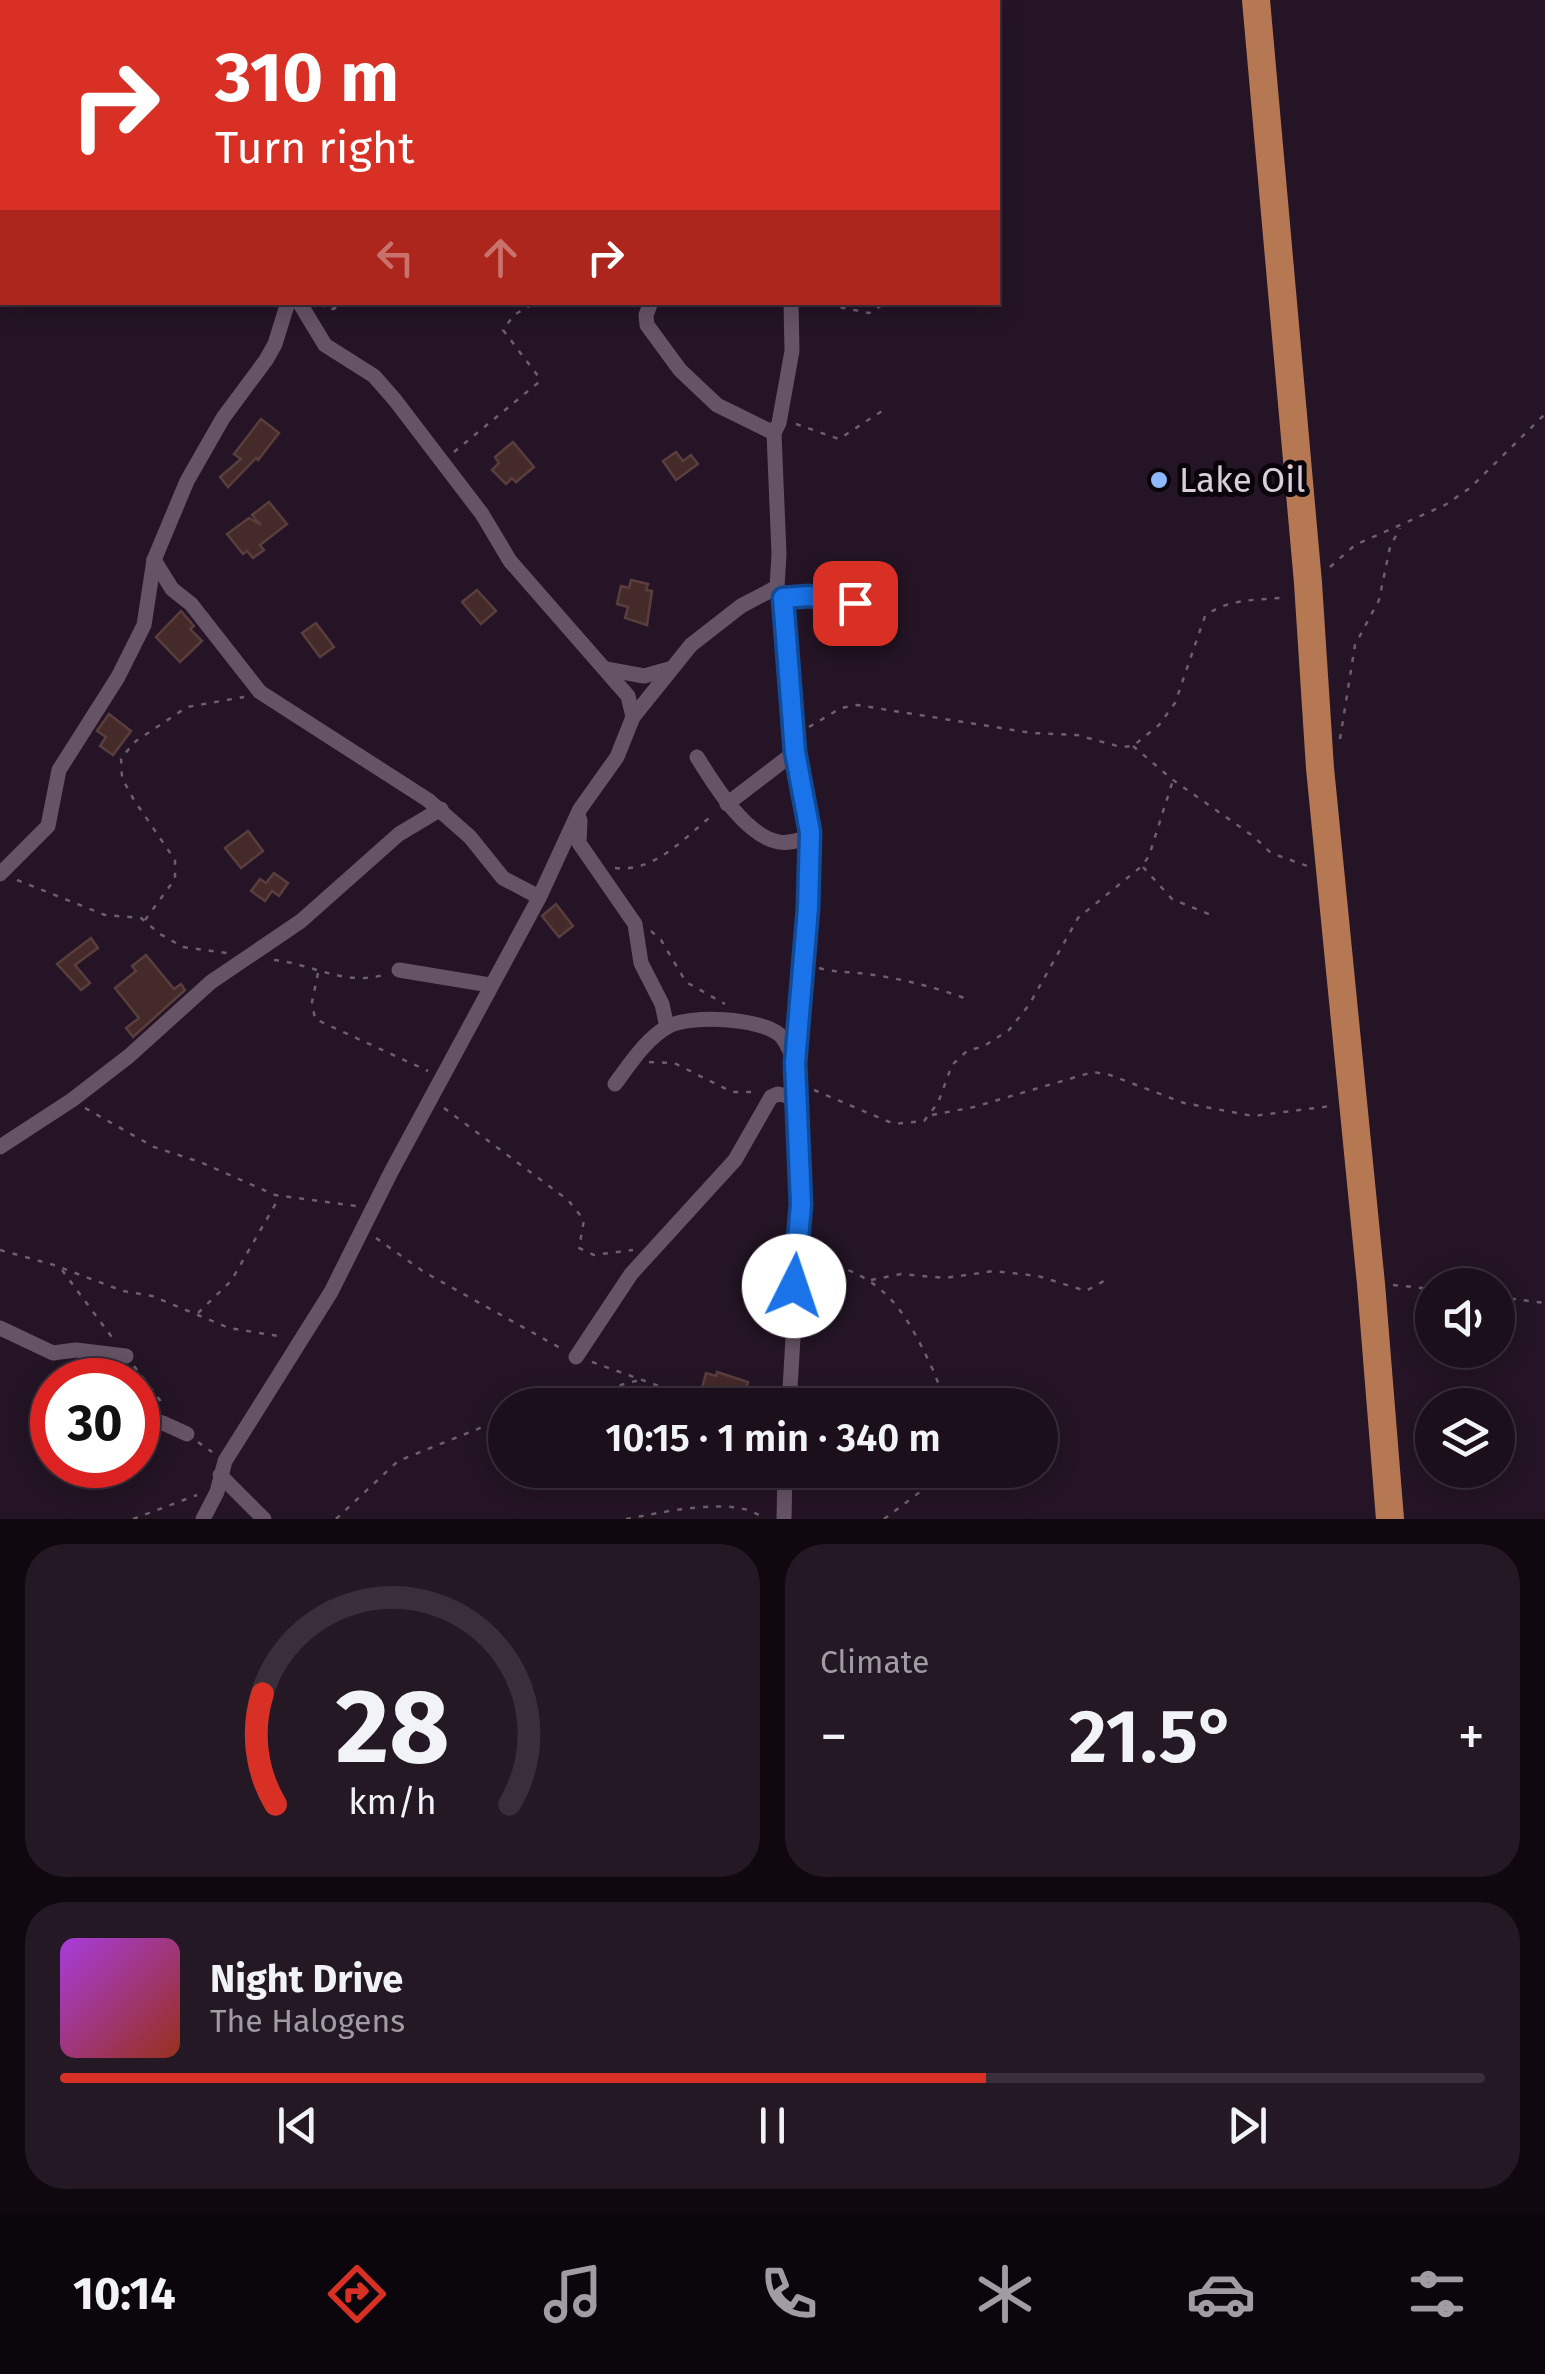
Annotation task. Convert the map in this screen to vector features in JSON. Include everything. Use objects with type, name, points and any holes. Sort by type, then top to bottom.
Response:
[{"type":"highway","points":[[1256,0],[1308,583],[1320,768],[1390,1519]]},
{"type":"street","points":[[1,874],[48,826],[58,770],[118,677],[144,625],[154,560],[187,481],[209,441],[275,344],[287,305]]},
{"type":"street","points":[[301,305],[324,344],[374,376],[482,514],[518,571],[628,696],[634,717]]},
{"type":"street","points":[[651,305],[647,325],[680,370],[716,404],[777,428]]},
{"type":"street","points":[[790,1388],[801,1204],[795,1063],[810,836],[795,744],[780,593],[777,428],[792,352],[791,305]]},
{"type":"street","points":[[154,560],[172,589],[191,604],[260,692],[441,809],[503,878],[539,897]]},
{"type":"street","points":[[203,1519],[222,1473],[331,1292],[539,897],[580,810],[617,757],[634,717],[669,669],[707,631],[741,606],[780,593],[849,604],[887,604]]},
{"type":"street","points":[[606,669],[644,676],[669,669]]},
{"type":"street","points":[[727,804],[795,744]]},
{"type":"street","points":[[697,758],[727,804],[766,838],[791,842],[810,836]]},
{"type":"street","points":[[0,1147],[72,1100],[129,1056],[212,982],[301,922],[411,826],[441,809]]},
{"type":"street","points":[[580,810],[580,843],[634,924],[641,963],[662,1004],[667,1027]]},
{"type":"street","points":[[399,970],[490,985]]},
{"type":"street","points":[[616,1084],[646,1043],[680,1022],[749,1022],[780,1035],[795,1063]]},
{"type":"street","points":[[576,1356],[631,1274],[735,1160],[763,1107],[778,1094],[798,1091]]},
{"type":"street","points":[[0,1328],[53,1353],[76,1350],[126,1356]]},
{"type":"street","points":[[160,1422],[186,1434]]},
{"type":"street","points":[[222,1473],[264,1519]]},
{"type":"street","points":[[784,1519],[785,1488]]},
{"type":"path","points":[[441,464],[539,382],[503,330],[514,315],[531,305]]},
{"type":"path","points":[[830,305],[869,313],[882,305]]},
{"type":"path","points":[[777,428],[794,424],[839,439],[882,411]]},
{"type":"path","points":[[795,744],[841,708],[857,705],[1134,746],[1159,725],[1175,703],[1204,616],[1242,600],[1286,598],[1355,545],[1400,527],[1415,516],[1446,506],[1470,488],[1545,414]]},
{"type":"path","points":[[1320,768],[1338,749],[1347,713],[1355,646],[1379,600],[1390,547],[1400,527]]},
{"type":"path","points":[[145,920],[175,879],[176,871],[172,852],[122,778],[121,758],[136,741],[187,707],[260,692]]},
{"type":"path","points":[[1134,746],[1173,780],[1279,858],[1313,868],[1331,867]]},
{"type":"path","points":[[932,1114],[952,1064],[1009,1030],[1028,1005],[1078,918],[1142,866],[1149,856],[1173,780]]},
{"type":"path","points":[[595,866],[630,870],[642,867],[658,859],[727,804]]},
{"type":"path","points":[[1142,866],[1172,899],[1211,915]]},
{"type":"path","points":[[1,874],[105,915],[145,920],[172,942],[361,979],[399,970]]},
{"type":"path","points":[[649,928],[686,982],[722,1001],[730,1008],[734,1021]]},
{"type":"path","points":[[803,962],[839,974],[855,972],[941,987],[967,999]]},
{"type":"path","points":[[318,972],[312,1002],[315,1019],[442,1078]]},
{"type":"path","points":[[632,1062],[674,1063],[732,1092],[778,1094]]},
{"type":"path","points":[[798,1091],[894,1124],[914,1124],[932,1114],[974,1107],[1093,1072],[1184,1103],[1253,1116],[1352,1104]]},
{"type":"path","points":[[431,1097],[568,1200],[584,1220],[579,1248],[588,1255],[655,1247]]},
{"type":"path","points":[[72,1100],[154,1147],[211,1166],[280,1197],[372,1208]]},
{"type":"path","points":[[197,1313],[231,1281],[280,1197]]},
{"type":"path","points":[[362,1230],[424,1272],[576,1356],[660,1388]]},
{"type":"path","points":[[0,1250],[197,1313],[229,1328],[299,1342]]},
{"type":"path","points":[[796,1256],[859,1272],[871,1280],[895,1302],[941,1388]]},
{"type":"path","points":[[62,1270],[186,1434],[222,1473],[169,1508],[133,1519]]},
{"type":"path","points":[[871,1280],[901,1274],[945,1278],[994,1271],[1038,1276],[1086,1290],[1109,1278]]},
{"type":"path","points":[[1371,1284],[1415,1288]]},
{"type":"path","points":[[1515,1299],[1545,1302]]},
{"type":"path","points":[[611,1388],[643,1380]]},
{"type":"path","points":[[336,1519],[398,1461],[488,1426]]},
{"type":"path","points":[[884,1519],[925,1488]]},
{"type":"path","points":[[626,1519],[732,1506],[750,1509],[764,1519]]},
{"type":"building","points":[[261,419],[279,433],[258,460],[228,487],[220,477],[241,459],[234,454]]},
{"type":"building","points":[[513,442],[534,467],[516,482],[512,478],[506,484],[492,470],[499,463],[495,457]]},
{"type":"building","points":[[676,452],[683,461],[691,455],[698,464],[676,480],[663,461]]},
{"type":"building","points":[[269,502],[287,524],[260,545],[264,550],[253,558],[247,551],[243,554],[227,534],[249,518],[261,525],[252,515]]},
{"type":"building","points":[[631,580],[648,584],[646,590],[652,591],[647,625],[625,618],[628,607],[617,604],[621,586],[629,588]]},
{"type":"building","points":[[477,590],[496,611],[481,624],[462,602]]},
{"type":"building","points":[[181,611],[202,641],[180,662],[156,637]]},
{"type":"building","points":[[316,623],[334,647],[320,657],[302,633]]},
{"type":"building","points":[[109,714],[131,731],[113,755],[100,746],[106,737],[97,731]]},
{"type":"building","points":[[248,831],[263,851],[241,868],[225,848]]},
{"type":"building","points":[[274,873],[288,883],[279,896],[272,891],[265,901],[251,891],[260,879],[266,883]]},
{"type":"building","points":[[556,904],[573,926],[559,937],[542,916]]},
{"type":"building","points":[[91,938],[98,948],[75,965],[90,983],[81,990],[57,964]]},
{"type":"building","points":[[146,955],[174,989],[181,984],[185,990],[133,1037],[126,1028],[139,1018],[115,988],[136,971],[132,966]]},
{"type":"building","points":[[717,1372],[748,1382],[746,1388],[702,1388],[706,1373],[716,1376]]},
{"type":"place","name":"Lake Oil","points":[[1159,480]]},
{"type":"route","points":[[794,1286],[801,1204],[795,1063],[802,1002],[810,832],[795,752],[783,598],[809,596],[855,603]]}]
